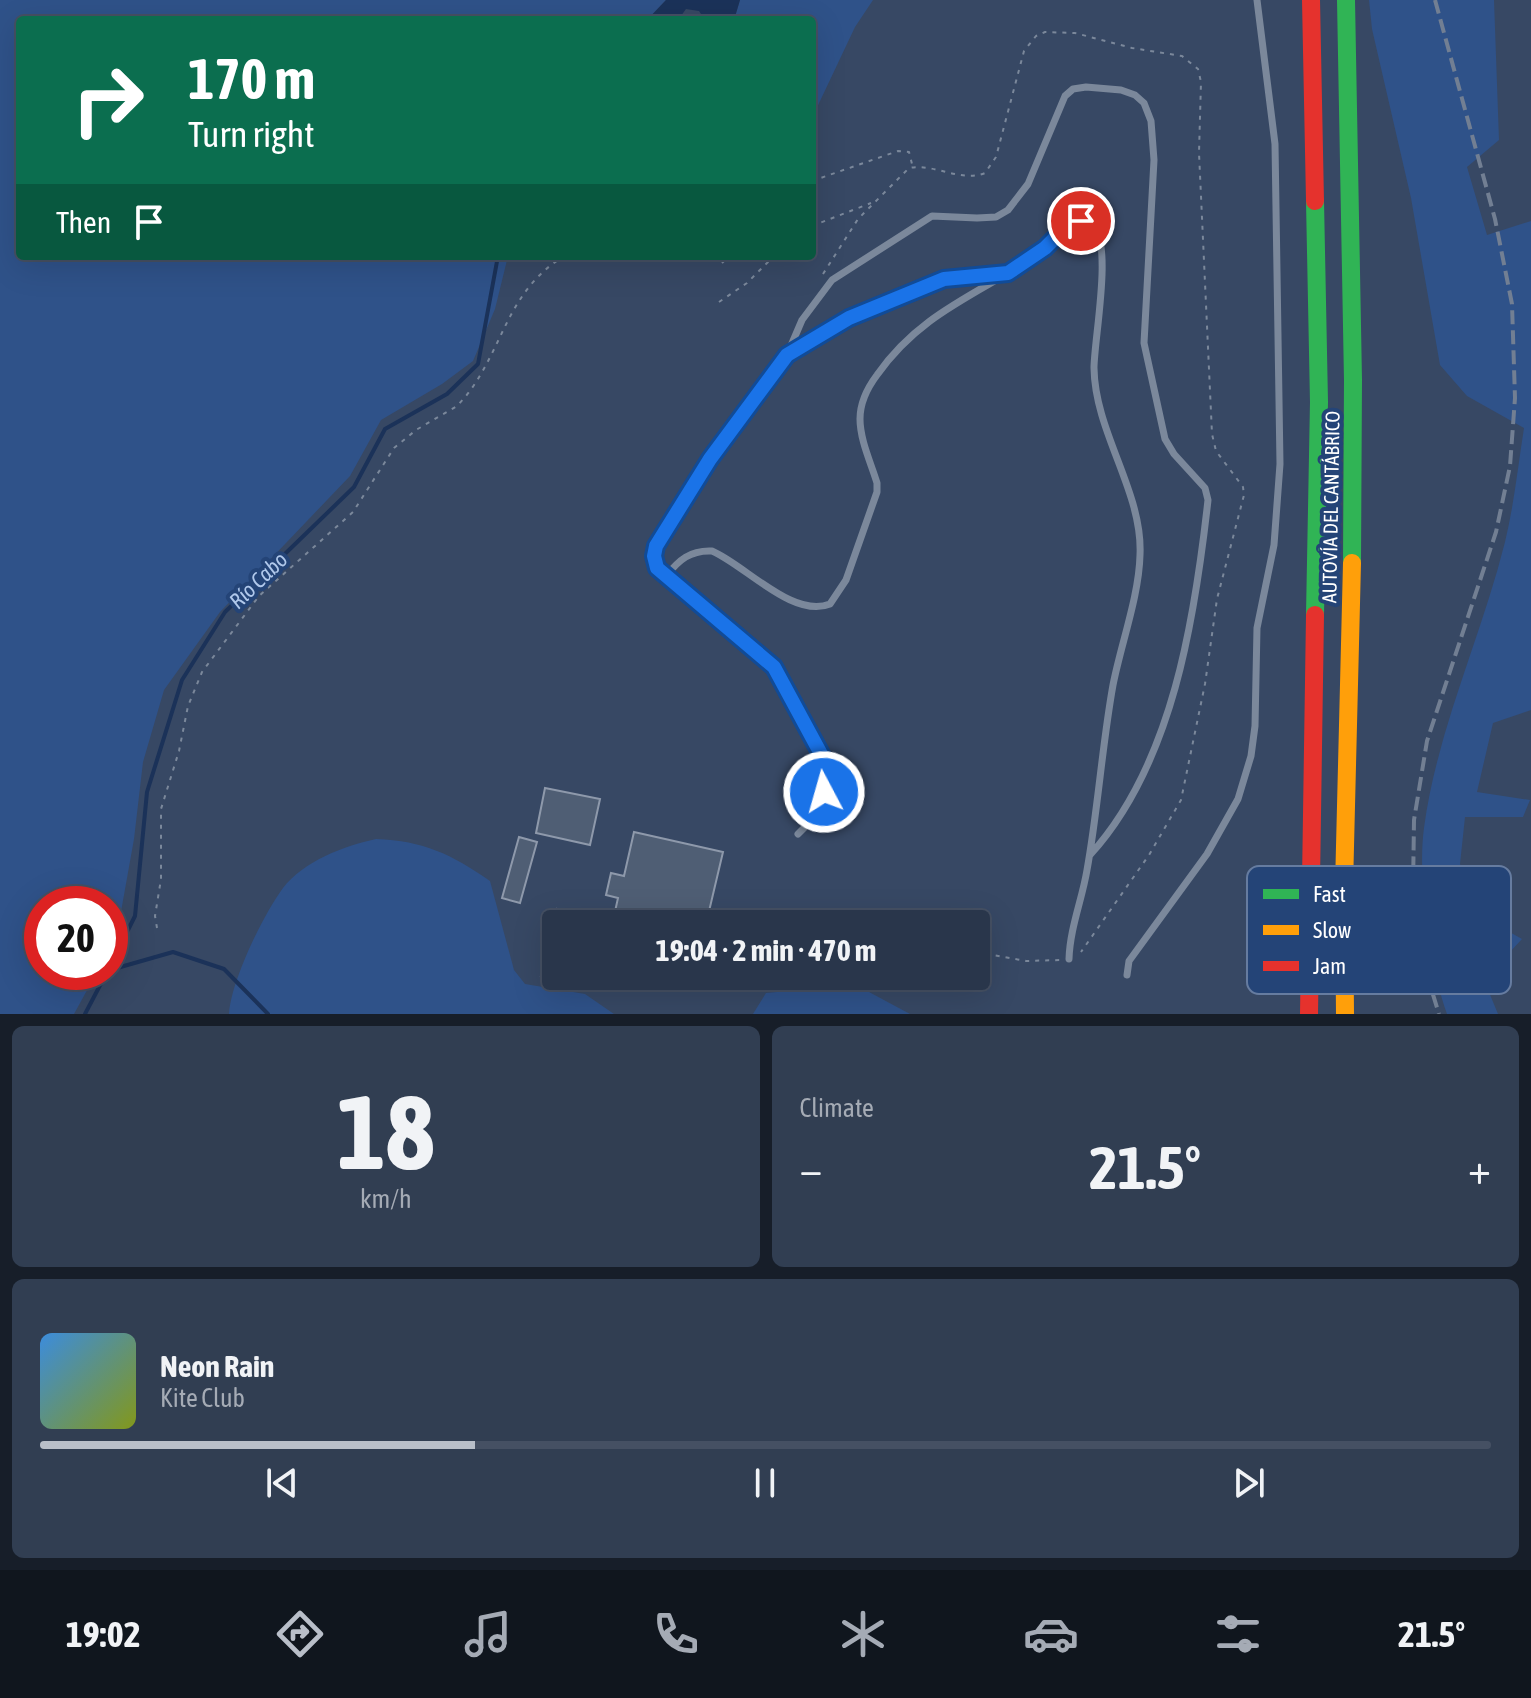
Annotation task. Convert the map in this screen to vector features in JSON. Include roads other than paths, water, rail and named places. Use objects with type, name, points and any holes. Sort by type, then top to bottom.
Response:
[{"type":"highway","name":"AUTOVÍA DEL CANTÁBRICO","points":[[1310,866],[1319,402],[1311,0]]},
{"type":"highway","name":"AUTOVÍA DEL CANTÁBRICO","points":[[1345,866],[1355,335],[1346,0]]},
{"type":"highway","name":"AUTOVÍA DEL CANTÁBRICO","points":[[1347,994],[1348,1014]]},
{"type":"lane","points":[[1127,975],[1133,954],[1207,854],[1238,799],[1251,756],[1255,726],[1259,608],[1274,545],[1280,464],[1275,144],[1257,0]]},
{"type":"lane","points":[[798,834],[814,818],[824,792],[825,772],[821,754],[774,667],[657,568],[654,556],[656,546],[710,459],[787,355],[802,320],[832,280],[932,216],[996,217],[1008,210],[1028,184],[1057,108],[1073,89],[1086,87],[1121,90],[1135,95],[1144,103],[1151,121],[1154,160],[1144,343],[1165,439],[1174,454],[1205,488],[1208,500],[1181,671],[1168,713],[1129,798],[1090,855]]},
{"type":"lane","points":[[666,576],[679,560],[701,550],[712,551],[726,557],[788,599],[813,608],[830,604],[846,580],[877,492],[860,423],[863,402],[873,380],[904,340],[927,321],[1029,261],[1073,223],[1089,223],[1100,235],[1102,283],[1094,353],[1095,387],[1109,442],[1136,514],[1140,559],[1105,728],[1090,855],[1070,941],[1069,959]]},
{"type":"lane","points":[[787,355],[849,318],[944,279],[1008,273]]},
{"type":"waterway","name":"Río Cabo","points":[[128,930],[135,916],[147,792],[182,680],[225,612],[354,487],[385,429],[447,394],[478,364],[497,260]]},
{"type":"waterway","points":[[128,965],[173,952],[224,969],[268,1014]]},
{"type":"waterway","name":"Río Cabo","points":[[85,1014],[98,990]]},
{"type":"railway","points":[[1413,866],[1414,820],[1427,741],[1496,532],[1510,466],[1515,398],[1512,304],[1495,219],[1435,0]]},
{"type":"railway","points":[[1433,994],[1439,1014]]}]
